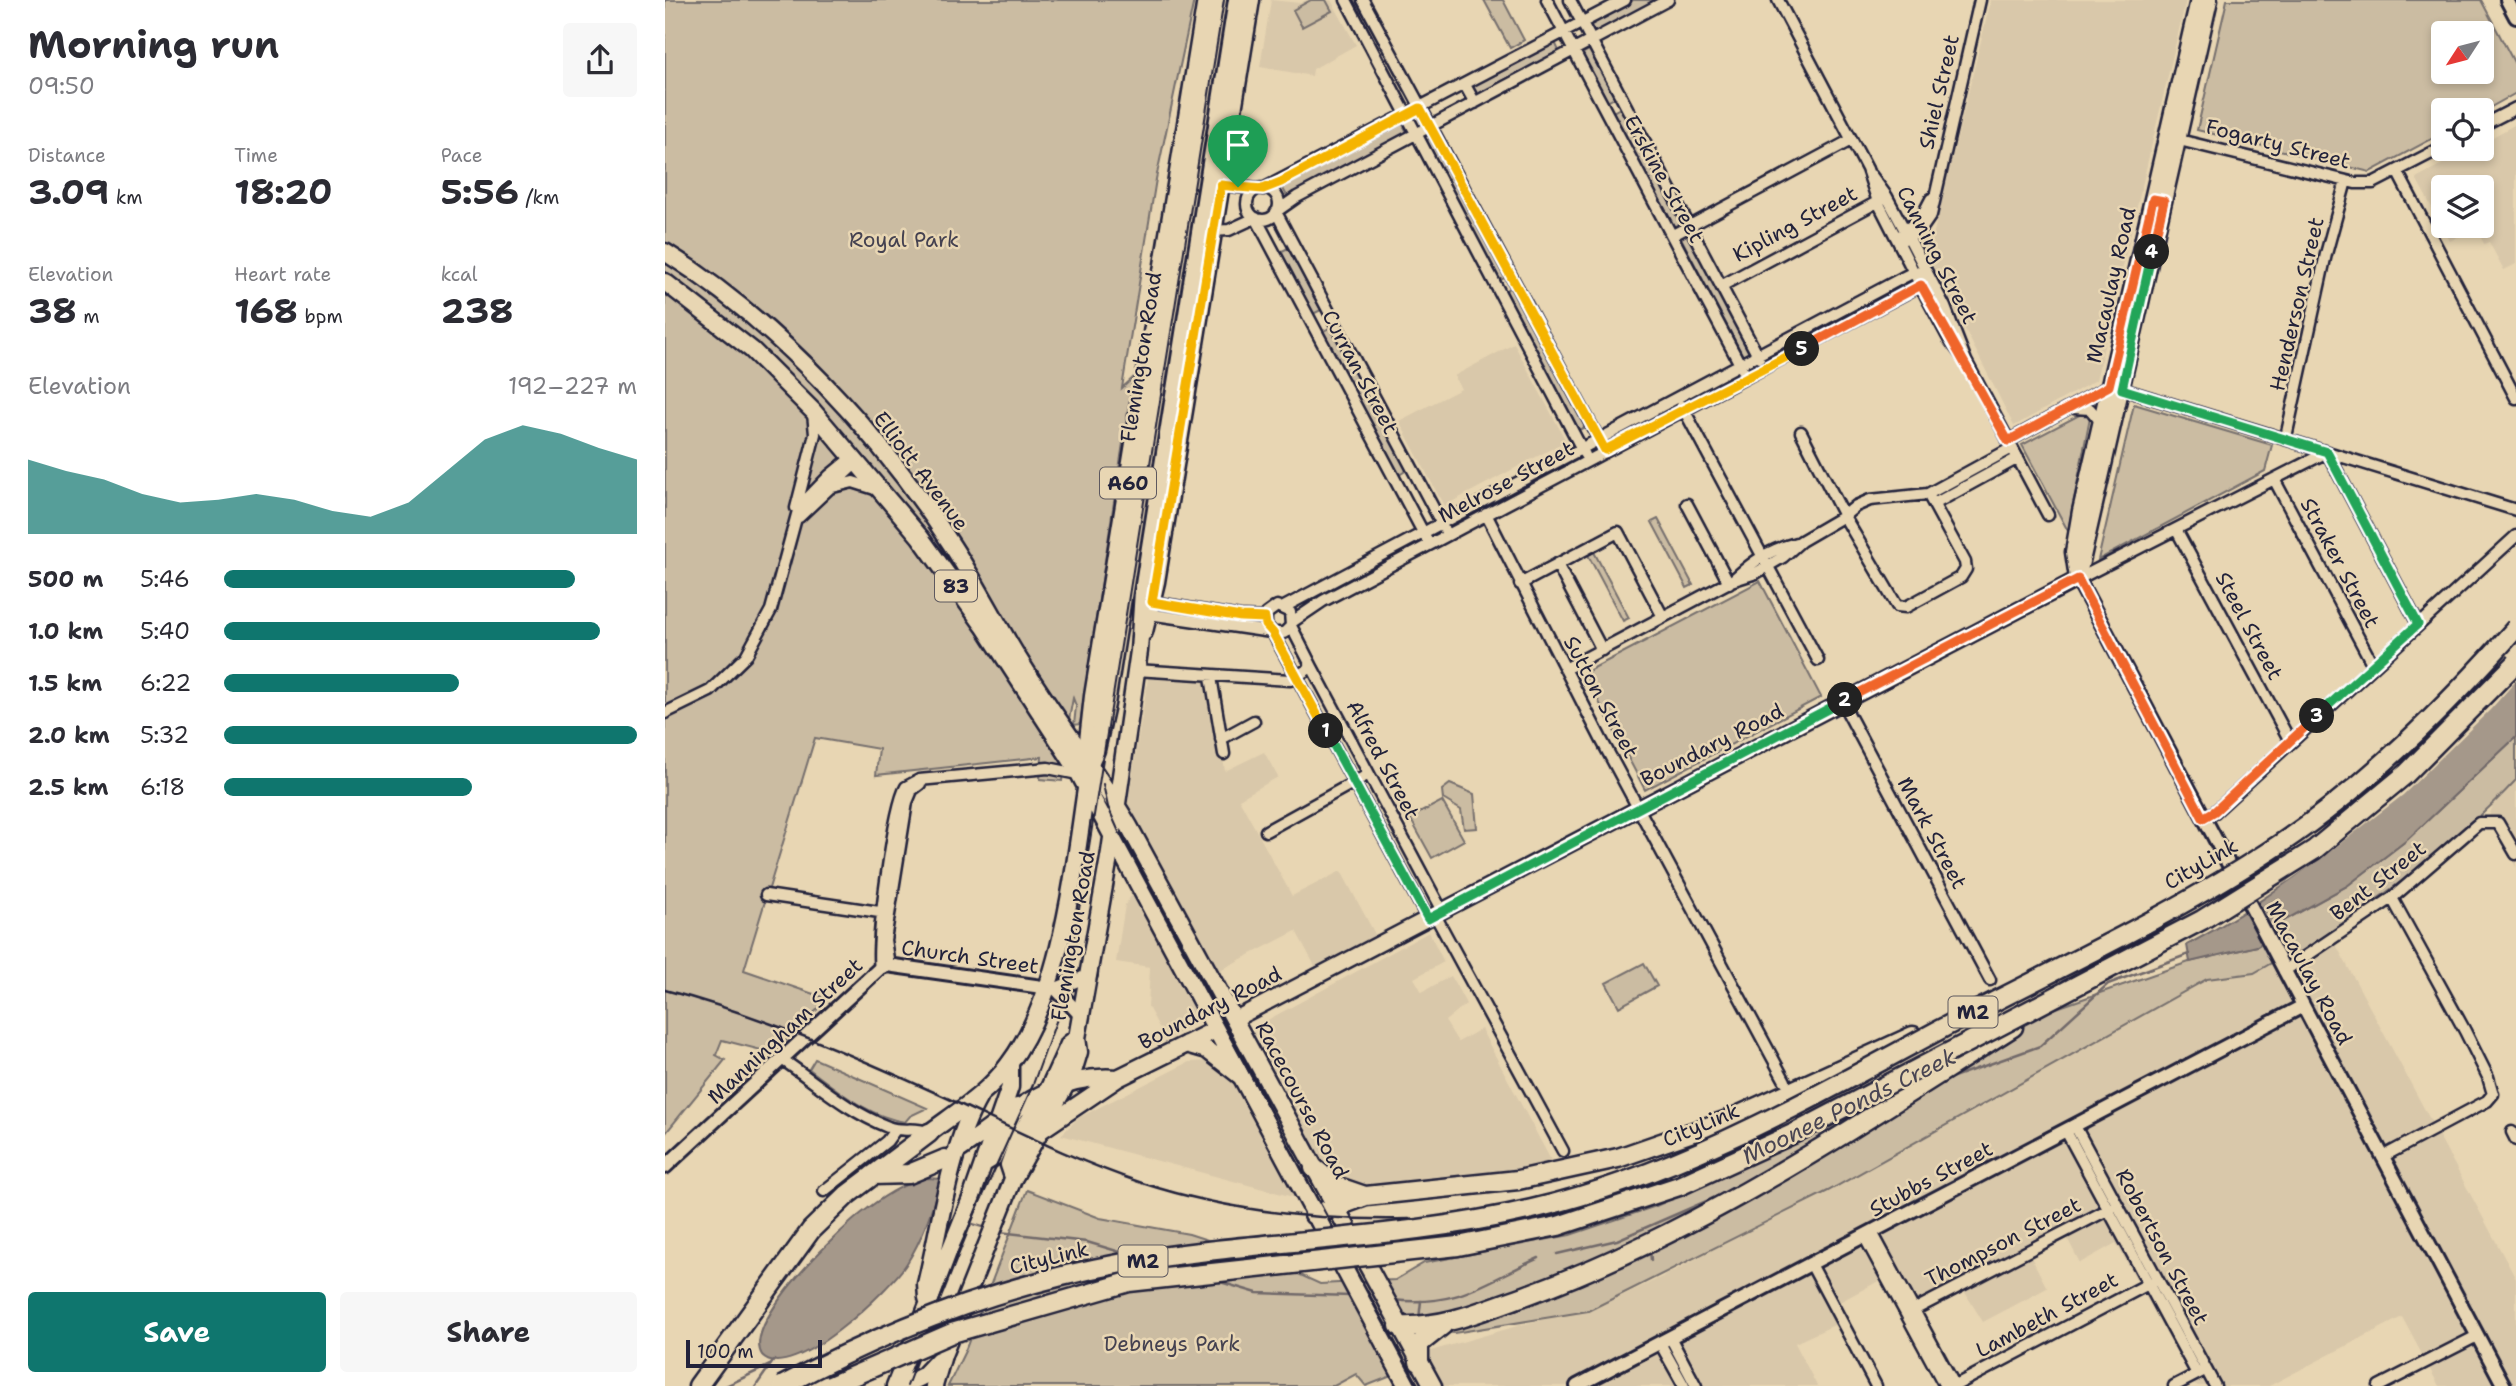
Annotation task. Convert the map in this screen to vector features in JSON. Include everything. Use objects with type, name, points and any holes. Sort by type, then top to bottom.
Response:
[{"type":"highway","name":"CityLink","points":[[782,1386],[880,1337],[943,1312],[1076,1273],[1213,1251],[1427,1229],[1534,1209],[1615,1184],[1740,1134],[2180,904],[2285,841],[2406,744],[2516,628]]},
{"type":"highway","name":"CityLink","points":[[830,1386],[952,1333],[1129,1282],[1458,1246],[1546,1229],[1605,1213],[1748,1156],[2201,920],[2313,850],[2415,766],[2516,663]]},
{"type":"highway","points":[[1419,1363],[1419,1343],[1428,1330],[1607,1265],[1709,1213],[1805,1158],[2087,980]]},
{"type":"highway","points":[[1314,1215],[1370,1196],[1552,1174],[1665,1144],[1787,1096],[2007,994]]},
{"type":"highway","points":[[698,1386],[804,1239],[841,1200],[929,1133]]},
{"type":"highway","points":[[873,1175],[909,1174],[951,1155]]},
{"type":"highway","points":[[1314,1168],[1336,1186],[1370,1196]]},
{"type":"highway","points":[[1398,1323],[1428,1330]]},
{"type":"main road","name":"Flemington Road","points":[[928,1306],[970,1200],[1010,1087],[1010,1063],[1050,988],[1062,933],[1086,771],[1093,696],[1206,0]]},
{"type":"main road","name":"Flemington Road","points":[[1206,232],[1201,171],[1218,0]]},
{"type":"main road","name":"Flemington Road","points":[[1086,771],[1096,750],[1106,704],[1182,236],[1201,171],[1237,0]]},
{"type":"main road","name":"Flemington Road","points":[[1139,651],[1150,608],[1206,232],[1221,185],[1251,0]]},
{"type":"main road","name":"Macaulay Road","points":[[2173,139],[2198,0]]},
{"type":"main road","name":"Macaulay Road","points":[[2078,579],[2147,247],[2210,0]]},
{"type":"main road","points":[[1201,171],[1179,183],[1173,201],[1182,236],[1206,232]]},
{"type":"main road","name":"Elliott Avenue","points":[[665,252],[733,300],[802,362],[876,443],[954,548],[1086,771]]},
{"type":"main road","name":"Elliott Avenue","points":[[665,282],[752,350],[855,458],[903,516],[1086,771]]},
{"type":"main road","name":"Macaulay Road","points":[[2078,579],[2073,552],[2101,422],[2116,387]]},
{"type":"main road","name":"Flemington Road","points":[[943,1355],[1013,1179],[1067,1083],[1078,1045],[1139,651],[1143,595],[1179,404]]},
{"type":"main road","points":[[855,458],[876,443]]},
{"type":"main road","name":"Boundary Road","points":[[1038,1133],[1111,1077],[1217,1029],[2078,579]]},
{"type":"main road","name":"Racecourse Road","points":[[1086,771],[1115,802],[1433,1386]]},
{"type":"main road","name":"Racecourse Road","points":[[1086,771],[1112,835],[1407,1386]]},
{"type":"main road","name":"A60","points":[[1038,1133],[1035,1122],[1044,1096],[1069,1044],[1078,1045]]},
{"type":"main road","points":[[1186,1044],[1210,1052],[1245,1082]]},
{"type":"main road","points":[[1078,1045],[1087,1066],[1111,1077]]},
{"type":"main road","points":[[929,1133],[980,1095],[1010,1063]]},
{"type":"main road","name":"Boundary Road","points":[[951,1155],[1018,1106],[1067,1083],[1111,1077]]},
{"type":"main road","points":[[928,1306],[926,1284],[948,1191],[951,1155],[980,1095]]},
{"type":"main road","name":"A60","points":[[1013,1179],[1009,1165],[1012,1155],[1034,1108],[1044,1096]]},
{"type":"main road","points":[[981,1166],[993,1158],[1018,1106]]},
{"type":"main road","name":"A60","points":[[895,1386],[928,1306]]},
{"type":"main road","points":[[1368,1315],[1398,1323]]},
{"type":"main road","points":[[903,1386],[923,1376],[943,1355]]},
{"type":"main road","name":"A60","points":[[934,1386],[943,1355]]},
{"type":"street","points":[[1346,0],[1585,455]]},
{"type":"street","points":[[1363,0],[1602,446]]},
{"type":"street","name":"Erskine Street","points":[[1547,0],[1747,376]]},
{"type":"street","name":"Erskine Street","points":[[1570,0],[1764,368]]},
{"type":"street","points":[[1255,218],[1249,212],[1248,201],[1251,194],[1625,0]]},
{"type":"street","points":[[1206,232],[1229,230],[1255,218],[1269,219],[1297,197],[1668,0]]},
{"type":"street","name":"Canning Street","points":[[1778,0],[1867,169],[1897,239],[1933,310],[1956,342],[2048,515]]},
{"type":"street","name":"Shiel Street","points":[[1897,239],[1928,222],[1980,0]]},
{"type":"street","points":[[2507,0],[2516,17]]},
{"type":"street","points":[[1465,85],[1475,103]]},
{"type":"street","points":[[1399,99],[1412,92]]},
{"type":"street","points":[[1604,110],[1622,100]]},
{"type":"street","points":[[2494,119],[2516,108]]},
{"type":"street","name":"Fogarty Street","points":[[2173,139],[2346,181],[2373,183],[2431,153]]},
{"type":"street","points":[[1673,235],[1851,140]]},
{"type":"street","points":[[2397,171],[2516,398]]},
{"type":"street","name":"Henderson Street","points":[[2286,437],[2326,254],[2346,181]]},
{"type":"street","points":[[1221,185],[1262,189],[1275,195],[1277,212]]},
{"type":"street","name":"Canning Street","points":[[1882,199],[1907,234],[1941,300],[1956,342]]},
{"type":"street","name":"Kipling Street","points":[[1721,286],[1882,199]]},
{"type":"street","name":"Curran Street","points":[[1277,212],[1445,530]]},
{"type":"street","name":"Curran Street","points":[[1255,218],[1427,539]]},
{"type":"street","points":[[1914,272],[1927,273],[1921,285]]},
{"type":"street","name":"Melrose Street","points":[[1602,446],[1678,399],[1914,272]]},
{"type":"street","points":[[1499,288],[1512,281]]},
{"type":"street","name":"Melrose Street","points":[[1284,607],[1320,596],[1602,446],[1684,409],[1921,285]]},
{"type":"street","points":[[1933,310],[1941,300]]},
{"type":"street","points":[[1850,306],[1857,320]]},
{"type":"street","points":[[1808,327],[1816,342]]},
{"type":"street","points":[[1565,669],[1730,582],[1844,516],[1856,506],[1870,500],[1928,494],[2067,410],[2116,387],[2286,437],[2516,510]]},
{"type":"street","points":[[1678,399],[1818,660]]},
{"type":"street","points":[[2067,410],[2087,408],[2101,422]]},
{"type":"street","points":[[665,713],[710,691],[733,671],[753,647],[774,602],[794,524],[815,434],[813,411]]},
{"type":"street","points":[[1801,432],[1844,516],[1897,606],[1906,607],[1961,577],[1966,569],[1965,562],[1928,494]]},
{"type":"street","points":[[2327,452],[2418,624]]},
{"type":"street","name":"Boundary Road","points":[[2078,579],[2327,452]]},
{"type":"street","points":[[794,524],[799,507],[811,492],[847,461],[855,458]]},
{"type":"street","points":[[794,524],[809,504],[852,467],[855,458]]},
{"type":"street","points":[[1934,504],[2018,458]]},
{"type":"street","name":"Straker Street","points":[[2274,480],[2373,665]]},
{"type":"street","points":[[826,490],[847,482],[866,484],[881,494],[903,516]]},
{"type":"street","name":"Melrose Street","points":[[1445,530],[1486,514],[1535,482]]},
{"type":"street","points":[[1688,504],[1730,582]]},
{"type":"street","name":"Sutton Street","points":[[1486,514],[1638,808],[1785,1081]]},
{"type":"street","name":"Steel Street","points":[[2176,529],[2290,741]]},
{"type":"street","points":[[1520,584],[1618,532],[1663,617]]},
{"type":"street","points":[[2203,818],[2215,811],[2516,536]]},
{"type":"street","points":[[1557,564],[1602,650]]},
{"type":"street","name":"Macaulay Road","points":[[2078,579],[2504,1386]]},
{"type":"street","name":"Melrose Street","points":[[1292,624],[1320,596]]},
{"type":"street","points":[[1150,608],[1219,619],[1272,632],[1284,633],[1292,624],[1290,612],[1284,607],[1271,609],[1265,618]]},
{"type":"street","points":[[1219,619],[1265,618]]},
{"type":"street","points":[[1265,618],[1272,632]]},
{"type":"street","name":"Alfred Street","points":[[1292,624],[1369,774],[1435,915]]},
{"type":"street","name":"Alfred Street","points":[[1272,632],[1354,782],[1435,915],[1563,1151]]},
{"type":"street","points":[[1136,670],[1211,677],[1290,680],[1312,667]]},
{"type":"street","points":[[1211,677],[1224,754]]},
{"type":"street","name":"Mark Street","points":[[1842,702],[1990,980]]},
{"type":"street","points":[[1221,739],[1254,721]]},
{"type":"street","name":"Manningham Street","points":[[665,1167],[885,966],[877,956],[886,913],[902,795],[915,784],[934,779],[1051,768],[1086,771]]},
{"type":"street","points":[[1266,831],[1369,774]]},
{"type":"street","name":"Bent Street","points":[[2284,971],[2392,898],[2479,823],[2492,821],[2503,828],[2516,854]]},
{"type":"street","points":[[766,895],[886,913]]},
{"type":"street","points":[[2382,1157],[2487,1101],[2493,1094],[2488,1077],[2465,1031],[2392,898]]},
{"type":"street","name":"Church Street","points":[[885,966],[1050,988]]},
{"type":"street","points":[[1082,1017],[1050,988],[1090,975]]},
{"type":"street","name":"Stubbs Street","points":[[1577,1386],[2303,1006]]},
{"type":"street","points":[[783,1060],[852,1110],[895,1130],[918,1128],[929,1133]]},
{"type":"street","name":"Robertson Street","points":[[2070,1129],[2113,1207],[2159,1278],[2202,1371]]},
{"type":"street","points":[[824,1191],[887,1141],[895,1130]]},
{"type":"street","name":"Robertson Street","points":[[2113,1207],[2148,1284],[2202,1371],[2215,1386]]},
{"type":"street","name":"Thompson Street","points":[[1910,1312],[2113,1207]]},
{"type":"street","points":[[1868,1234],[1910,1312],[1945,1386]]},
{"type":"street","points":[[1811,1264],[1876,1386]]},
{"type":"street","name":"Lambeth Street","points":[[1955,1386],[2159,1278]]},
{"type":"street","points":[[1910,1312],[1955,1386]]},
{"type":"street","points":[[2379,1386],[2477,1336]]},
{"type":"street","points":[[1665,1340],[1684,1386]]},
{"type":"street","points":[[1665,1340],[1696,1386]]},
{"type":"street","points":[[2174,1386],[2202,1371]]},
{"type":"shaded area","points":[[1271,0],[1300,3],[1306,0],[1331,0],[1356,45],[1313,69],[1312,76],[1260,67]]},
{"type":"shaded area","points":[[1991,0],[2186,0],[2096,380],[2014,426],[1928,256]]},
{"type":"shaded area","points":[[2516,124],[2516,264],[2504,270],[2489,242],[2484,244],[2481,238],[2494,238],[2494,175],[2431,175],[2431,206],[2416,178],[2448,161],[2494,161],[2494,136]]},
{"type":"shaded area","points":[[1514,344],[1566,441],[1444,506],[1399,421],[1461,389],[1454,376]]},
{"type":"shaded area","points":[[1149,672],[1210,681],[1225,771],[1264,752],[1278,777],[1239,799],[1292,896],[1341,871],[1376,936],[1316,968],[1296,931],[1218,971],[1127,807]]},
{"type":"shaded area","points":[[2516,678],[2516,737],[2407,840],[2347,886],[2278,924],[2277,933],[2257,946],[2190,962],[2187,945],[2278,889],[2361,824]]},
{"type":"shaded area","points":[[2516,777],[2516,867],[2489,816],[2493,805]]},
{"type":"shaded area","points":[[1131,896],[1135,898],[1199,1018],[1197,1022],[1166,1040],[1148,1007],[1150,967],[1116,962],[1125,905]]},
{"type":"shaded area","points":[[2327,928],[2516,1279],[2516,1386],[2439,1386],[2402,1317],[2269,1386],[2195,1386],[2116,1243],[2080,1263],[2064,1232],[2028,1251],[2047,1288],[1983,1322],[1961,1286],[1906,1314],[1886,1277],[1834,1305],[1843,1321],[1795,1343],[1817,1386],[1442,1386],[1424,1353],[1524,1324],[1589,1311],[1666,1275],[2207,979],[2254,973]]},
{"type":"shaded area","points":[[1429,932],[1444,962],[1414,978],[1422,992],[1451,976],[1466,1004],[1445,1021],[1458,1042],[1481,1029],[1553,1164],[1367,1186],[1346,1181],[1324,1165],[1253,1028]]},
{"type":"shaded area","points":[[1212,1061],[1230,1076],[1297,1198],[1061,1135],[1078,1118],[1189,1062]]},
{"type":"shaded area","points":[[928,1178],[940,1179],[927,1222],[907,1263],[883,1291],[817,1346],[795,1357],[776,1361],[762,1355],[759,1340],[766,1321],[779,1299],[817,1255],[854,1219],[881,1199],[903,1186]]},
{"type":"green space","name":"Royal Park","points":[[665,0],[1194,0],[1156,179],[1122,388],[1133,378],[1080,724],[1074,725],[1076,706],[1073,698],[1068,725],[1056,753],[1064,763],[1062,781],[1040,779],[1042,757],[876,775],[879,749],[815,738],[744,970],[828,999],[773,1053],[722,1040],[716,1055],[725,1060],[665,1134]]},
{"type":"green space","points":[[1311,0],[1326,0],[1332,11],[1302,27],[1293,10]]},
{"type":"green space","points":[[1484,0],[1503,0],[1524,40],[1510,48]]},
{"type":"green space","points":[[1633,0],[1658,0],[1595,34],[1589,23]]},
{"type":"green space","points":[[2227,0],[2481,0],[2492,21],[2431,21],[2431,84],[2494,84],[2494,25],[2516,66],[2516,93],[2494,105],[2494,98],[2431,98],[2431,139],[2370,172],[2197,130]]},
{"type":"green space","points":[[1555,42],[1559,51],[1477,95],[1472,86]]},
{"type":"green space","points":[[1591,49],[1616,97],[1607,102],[1582,54]]},
{"type":"green space","points":[[1622,107],[1682,222],[1673,227],[1613,112]]},
{"type":"green space","points":[[1402,123],[1408,134],[1287,196],[1282,187]]},
{"type":"green space","points":[[1433,137],[1507,277],[1498,281],[1425,141]]},
{"type":"green space","points":[[1688,232],[1751,352],[1743,356],[1680,236]]},
{"type":"green space","points":[[1288,248],[1321,310],[1313,314],[1280,252]]},
{"type":"green space","points":[[1513,286],[1587,426],[1579,430],[1505,291]]},
{"type":"green space","points":[[1331,327],[1407,470],[1399,475],[1322,332]]},
{"type":"green space","points":[[2134,404],[2272,445],[2265,471],[2098,560]]},
{"type":"green space","points":[[2085,412],[2091,412],[2068,531],[2022,445]]},
{"type":"green space","points":[[1658,519],[1693,585],[1687,588],[1652,522]]},
{"type":"green space","points":[[1594,552],[1629,618],[1623,621],[1588,555]]},
{"type":"green space","points":[[1760,581],[1821,697],[1645,790],[1584,673]]},
{"type":"green space","name":"Debneys Park","points":[[2516,737],[2516,780],[2491,805],[2411,874],[2296,956],[2287,954],[2254,973],[2207,979],[1828,1191],[1588,1311],[1454,1333],[1366,1324],[1394,1375],[1366,1386],[1356,1374],[1334,1386],[948,1386],[965,1351],[1027,1190],[1100,1218],[1189,1234],[1263,1258],[1320,1284],[1395,1280],[1424,1263],[1570,1235],[1656,1206],[1829,1128],[2045,1012],[2189,962],[2257,946],[2277,933],[2278,924],[2347,886],[2407,840]]},
{"type":"green space","points":[[1450,784],[1474,794],[1477,828],[1464,829],[1461,810],[1443,799],[1442,790]]},
{"type":"green space","points":[[1442,801],[1464,840],[1432,858],[1410,818]]},
{"type":"green space","points":[[1644,963],[1657,986],[1619,1007],[1606,983]]},
{"type":"green space","points":[[815,1059],[927,1108],[910,1116],[905,1122],[878,1114],[854,1101],[809,1069]]},
{"type":"pier","points":[[2516,674],[2516,681],[2490,710],[2403,795],[2327,854],[2290,880],[2257,900],[2276,937],[2262,947],[2242,909],[2230,916],[2286,882],[2381,804]]},
{"type":"waterway","name":"Moonee Ponds Creek","points":[[1945,1080],[2040,1046],[2108,984],[2189,954]]},
{"type":"waterway","name":"Moonee Ponds Creek","points":[[1557,1254],[1617,1240],[1734,1189]]},
{"type":"waterway","name":"Moonee Ponds Creek","points":[[969,1223],[986,1228]]},
{"type":"waterway","name":"Moonee Ponds Creek","points":[[999,1232],[1087,1242],[1130,1255]]},
{"type":"waterway","points":[[1650,1250],[1651,1260]]},
{"type":"waterway","name":"Moonee Ponds Creek","points":[[1393,1300],[1436,1300],[1454,1296],[1539,1258]]},
{"type":"waterway","name":"Moonee Ponds Creek","points":[[1163,1265],[1177,1269]]},
{"type":"waterway","name":"Moonee Ponds Creek","points":[[1217,1281],[1257,1293],[1351,1296]]},
{"type":"waterway","points":[[1419,1319],[1421,1301]]},
{"type":"waterway","name":"Moonee Ponds Creek","points":[[756,1386],[774,1360]]},
{"type":"waterway","points":[[726,1386],[770,1365]]},
{"type":"tram line","points":[[907,1386],[958,1251],[1032,1087],[1065,997],[1224,0]]},
{"type":"tram line","points":[[1103,784],[1108,807],[1119,832],[1419,1386]]},
{"type":"railway","points":[[665,990],[808,1038],[912,1082],[1068,1154],[1174,1193],[1241,1207],[1308,1216],[1409,1219]]},
{"type":"route","points":[[1420,108],[1605,450],[1921,285],[1947,337],[1966,361],[2008,441],[2109,386],[2153,199],[2164,201],[2122,389],[2286,437],[2327,452],[2418,624],[2212,814],[2203,818],[2078,579],[1428,919],[1273,633],[1268,629],[1265,618],[1241,617],[1152,602],[1221,185],[1238,187],[1263,189],[1281,182],[1420,108]]}]
